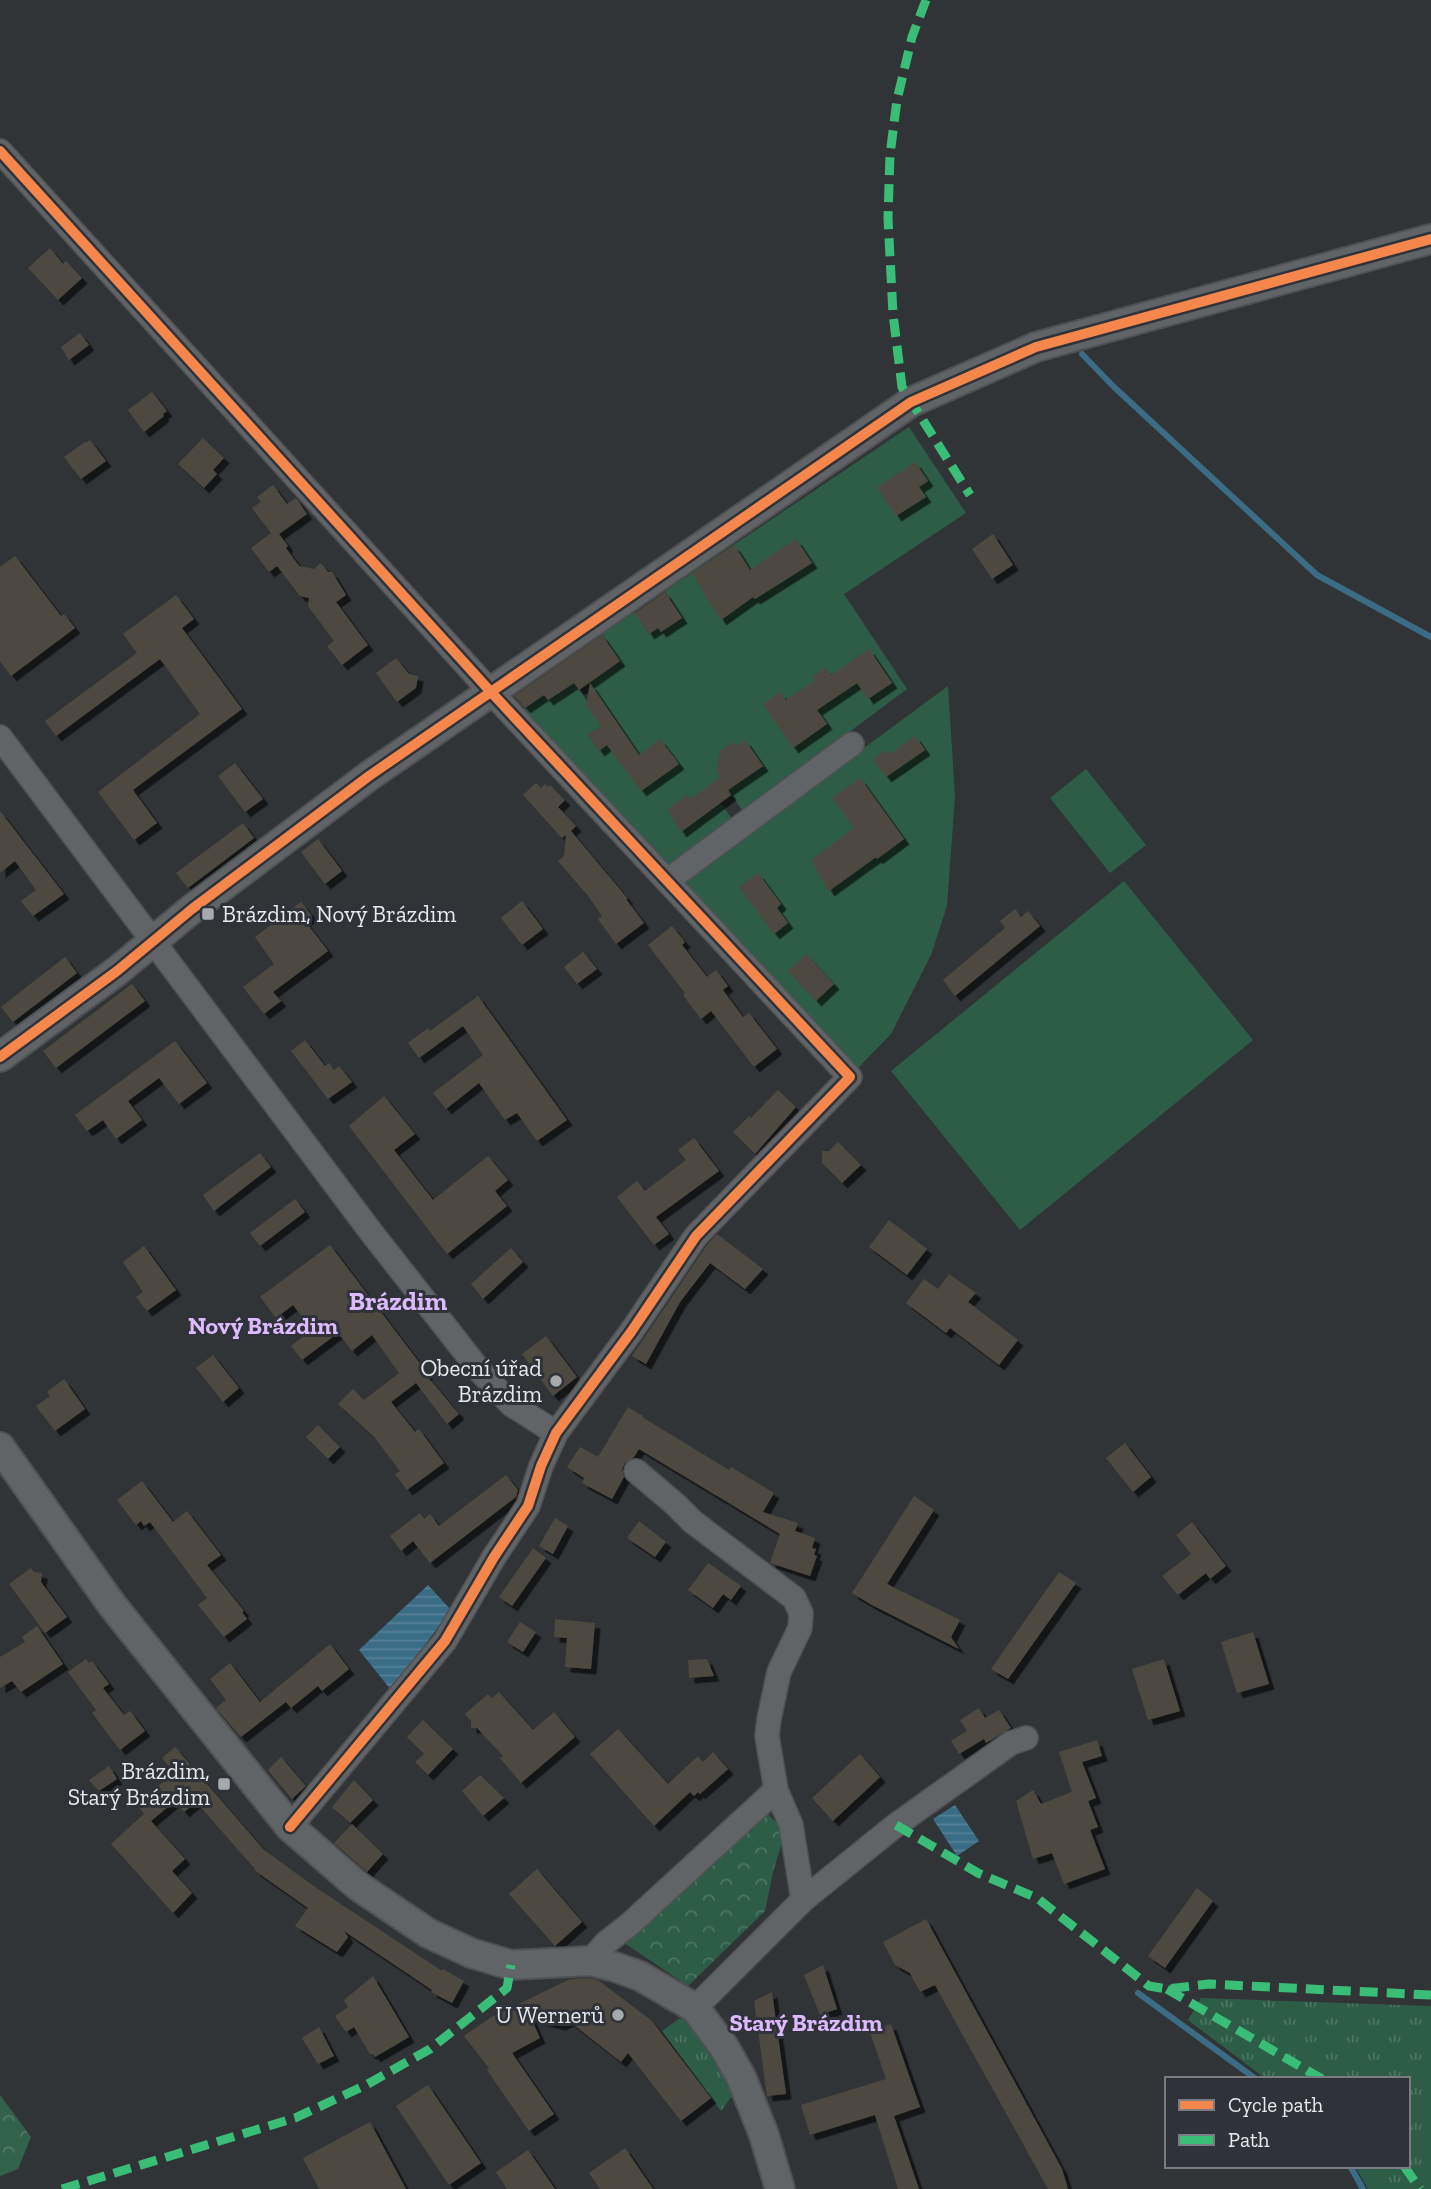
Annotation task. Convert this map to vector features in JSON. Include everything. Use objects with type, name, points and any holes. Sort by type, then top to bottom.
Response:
[{"type":"street","points":[[0,151],[490,691],[850,1077],[696,1236],[631,1332],[556,1433],[541,1466],[528,1506],[494,1557],[445,1641],[290,1828]]},
{"type":"street","points":[[0,1057],[369,775],[911,402],[1036,347],[1431,239]]},
{"type":"street","points":[[0,737],[371,1232],[480,1371],[512,1405],[556,1433]]},
{"type":"street","points":[[667,881],[852,744]]},
{"type":"street","points":[[0,1447],[112,1605],[290,1828],[358,1886],[428,1933],[471,1952],[511,1965],[590,1961],[615,1967],[640,1976],[695,2008],[724,2047],[741,2077],[764,2135],[779,2189]]},
{"type":"street","points":[[636,1471],[693,1522],[794,1598],[801,1613],[800,1628],[779,1672],[767,1736],[776,1790],[791,1825],[803,1900]]},
{"type":"street","points":[[695,2008],[803,1900],[896,1825],[1011,1743],[1026,1738]]},
{"type":"street","points":[[590,1961],[607,1942],[776,1790]]},
{"type":"green space","points":[[909,427],[966,513],[844,594],[907,689],[743,811],[732,796],[721,803],[732,819],[668,868],[523,710],[544,695],[548,700],[574,683],[604,724],[588,735],[599,751],[624,734],[589,682],[620,661],[602,634],[635,612],[649,634],[658,628],[661,632],[682,618],[665,591]]},
{"type":"green space","points":[[948,686],[955,796],[947,906],[931,955],[891,1034],[858,1068],[684,881]]},
{"type":"green space","points":[[1086,769],[1146,845],[1110,873],[1050,798]]},
{"type":"green space","points":[[1124,881],[1253,1040],[1020,1230],[891,1071]]},
{"type":"green space","points":[[767,1813],[785,1832],[765,1911],[688,1986],[623,1942]]},
{"type":"green space","points":[[1201,1998],[1431,2006],[1431,2189],[1368,2189],[1356,2168],[1410,2168],[1410,2077],[1263,2077],[1188,2020]]},
{"type":"green space","points":[[680,2018],[690,2023],[706,2040],[735,2092],[721,2111],[662,2031]]},
{"type":"green space","points":[[0,2095],[31,2137],[18,2169],[0,2176]]},
{"type":"water","points":[[428,1585],[451,1610],[391,1690],[359,1650]]},
{"type":"water","points":[[955,1805],[979,1841],[957,1856],[933,1819]]},
{"type":"building","points":[[50,248],[63,264],[66,261],[82,278],[58,300],[28,268]]},
{"type":"building","points":[[80,333],[89,345],[69,360],[61,347]]},
{"type":"building","points":[[152,392],[167,411],[144,432],[128,410]]},
{"type":"building","points":[[203,438],[224,458],[213,470],[217,474],[204,488],[178,464]]},
{"type":"building","points":[[90,440],[106,461],[81,479],[64,457]]},
{"type":"building","points":[[915,462],[928,481],[919,487],[926,497],[896,516],[877,488]]},
{"type":"building","points":[[273,485],[287,504],[296,498],[307,514],[279,534],[288,546],[286,548],[299,566],[314,569],[321,563],[328,572],[332,572],[346,595],[336,602],[368,645],[342,665],[327,646],[334,641],[308,606],[309,598],[300,596],[277,566],[269,572],[251,548],[271,533],[252,508],[261,502],[257,497]]},
{"type":"building","points":[[993,534],[1013,565],[992,579],[972,549]]},
{"type":"building","points":[[796,539],[812,563],[755,599],[753,597],[721,620],[692,574],[734,545],[750,570]]},
{"type":"building","points":[[15,556],[61,616],[64,614],[75,628],[11,676],[0,661],[0,567]]},
{"type":"building","points":[[665,592],[682,618],[661,632],[658,628],[649,634],[635,613]]},
{"type":"building","points":[[176,595],[194,619],[182,628],[242,709],[133,790],[157,823],[134,840],[98,792],[200,714],[160,659],[56,736],[45,721],[137,653],[123,634]]},
{"type":"building","points":[[602,635],[620,661],[579,690],[574,683],[548,700],[544,695],[525,708],[514,696]]},
{"type":"building","points":[[869,649],[892,683],[868,699],[857,683],[817,710],[827,724],[793,748],[763,704],[780,692],[786,700],[815,680],[813,676],[826,668],[831,675]]},
{"type":"building","points":[[396,658],[409,674],[418,676],[416,688],[397,702],[376,673]]},
{"type":"building","points":[[590,683],[639,755],[660,739],[679,764],[641,791],[607,745],[599,751],[588,735],[601,726],[586,705]]},
{"type":"building","points":[[915,736],[925,750],[886,777],[873,760],[886,750],[890,754]]},
{"type":"building","points":[[745,740],[763,766],[728,790],[731,795],[681,832],[667,810],[687,795],[691,799],[721,777],[716,770],[720,751],[734,742],[736,746]]},
{"type":"building","points":[[235,763],[263,799],[245,812],[218,776]]},
{"type":"building","points":[[860,778],[904,839],[829,891],[811,860],[854,828],[832,798]]},
{"type":"building","points":[[536,783],[541,788],[545,784],[548,787],[550,785],[565,800],[558,807],[576,826],[571,831],[628,899],[644,923],[616,944],[598,919],[602,916],[589,897],[558,861],[564,856],[566,835],[562,838],[523,795]]},
{"type":"building","points":[[0,811],[64,894],[33,916],[21,901],[36,890],[15,861],[0,873]]},
{"type":"building","points":[[243,823],[254,838],[188,888],[176,873]]},
{"type":"building","points":[[318,839],[342,871],[325,884],[301,852]]},
{"type":"building","points":[[758,873],[781,904],[777,908],[788,923],[774,934],[739,887]]},
{"type":"building","points":[[522,901],[543,929],[522,945],[501,918]]},
{"type":"building","points":[[301,902],[312,916],[305,921],[328,951],[273,992],[281,1001],[264,1014],[243,987],[274,964],[255,937]]},
{"type":"building","points":[[1015,909],[1021,917],[1028,911],[1040,926],[955,996],[943,980],[1005,928],[1000,921]]},
{"type":"building","points":[[672,926],[685,942],[682,945],[707,977],[716,970],[728,986],[723,990],[743,1017],[749,1013],[777,1049],[754,1067],[711,1011],[701,1019],[683,995],[685,993],[648,945]]},
{"type":"building","points":[[583,952],[597,969],[577,984],[564,967]]},
{"type":"building","points":[[806,954],[834,984],[816,1001],[788,971]]},
{"type":"building","points":[[65,957],[77,973],[13,1022],[1,1007]]},
{"type":"building","points":[[132,984],[145,1001],[56,1068],[43,1051]]},
{"type":"building","points":[[478,996],[567,1120],[537,1141],[517,1113],[505,1120],[479,1083],[446,1109],[433,1093],[483,1055],[463,1026],[419,1058],[408,1043],[428,1028],[430,1031]]},
{"type":"building","points":[[305,1040],[325,1066],[329,1063],[334,1070],[339,1066],[352,1082],[328,1099],[291,1051]]},
{"type":"building","points":[[175,1041],[207,1083],[179,1104],[159,1078],[128,1101],[142,1120],[116,1139],[103,1120],[87,1131],[75,1115]]},
{"type":"building","points":[[778,1090],[796,1107],[755,1154],[733,1132]]},
{"type":"building","points":[[384,1096],[415,1134],[394,1150],[433,1200],[488,1156],[508,1180],[495,1191],[507,1206],[447,1254],[349,1126]]},
{"type":"building","points":[[694,1138],[719,1171],[656,1217],[669,1234],[654,1245],[617,1197],[637,1181],[645,1191],[686,1160],[678,1150]]},
{"type":"building","points":[[838,1142],[861,1165],[842,1183],[822,1163],[822,1151],[829,1151]]},
{"type":"building","points":[[260,1153],[271,1167],[214,1211],[203,1195]]},
{"type":"building","points":[[295,1199],[305,1212],[260,1246],[250,1233]]},
{"type":"building","points":[[889,1220],[927,1249],[907,1275],[869,1247]]},
{"type":"building","points":[[717,1234],[763,1269],[745,1289],[710,1263],[680,1302],[646,1364],[632,1356],[707,1245]]},
{"type":"building","points":[[330,1245],[428,1374],[426,1375],[459,1414],[447,1424],[416,1383],[391,1402],[415,1432],[419,1429],[444,1463],[407,1490],[395,1474],[400,1471],[374,1437],[338,1404],[353,1389],[364,1400],[399,1373],[372,1335],[352,1351],[338,1333],[302,1360],[291,1346],[312,1330],[293,1305],[276,1318],[260,1297]]},
{"type":"building","points":[[144,1246],[176,1290],[147,1311],[136,1297],[143,1292],[123,1262]]},
{"type":"building","points":[[511,1248],[523,1262],[483,1299],[471,1284]]},
{"type":"building","points":[[949,1274],[976,1293],[968,1302],[1018,1340],[999,1365],[950,1328],[946,1333],[906,1303],[924,1279],[938,1289]]},
{"type":"building","points":[[546,1336],[577,1377],[553,1396],[522,1354]]},
{"type":"building","points":[[213,1355],[239,1388],[223,1402],[196,1368]]},
{"type":"building","points":[[64,1379],[85,1409],[55,1431],[36,1406],[50,1396],[47,1392]]},
{"type":"building","points":[[628,1407],[729,1470],[731,1467],[774,1493],[763,1512],[798,1523],[795,1531],[815,1538],[812,1548],[816,1549],[814,1555],[817,1556],[810,1576],[770,1563],[780,1534],[639,1449],[634,1457],[625,1463],[622,1469],[624,1477],[612,1499],[582,1483],[584,1478],[567,1467],[580,1447],[598,1457]]},
{"type":"building","points":[[318,1425],[340,1447],[328,1459],[306,1437]]},
{"type":"building","points":[[1125,1443],[1151,1477],[1133,1492],[1106,1458]]},
{"type":"building","points":[[506,1475],[518,1490],[516,1497],[430,1563],[413,1541],[401,1551],[390,1536],[420,1513],[424,1519],[430,1514],[439,1526]]},
{"type":"building","points":[[142,1481],[173,1522],[187,1511],[221,1555],[207,1565],[244,1611],[242,1612],[247,1619],[224,1637],[198,1605],[207,1598],[150,1522],[144,1526],[141,1521],[136,1525],[117,1500]]},
{"type":"building","points":[[914,1496],[934,1510],[887,1584],[960,1620],[951,1637],[959,1649],[852,1593]]},
{"type":"building","points":[[555,1518],[568,1526],[553,1554],[539,1546]]},
{"type":"building","points":[[639,1521],[666,1542],[655,1557],[627,1538]]},
{"type":"building","points":[[1192,1522],[1226,1566],[1210,1579],[1206,1573],[1178,1595],[1162,1576],[1191,1554],[1176,1535]]},
{"type":"building","points":[[533,1548],[546,1558],[512,1606],[499,1597]]},
{"type":"building","points":[[708,1563],[741,1586],[731,1600],[723,1594],[713,1608],[688,1590]]},
{"type":"building","points":[[31,1568],[34,1572],[42,1573],[41,1582],[67,1617],[45,1633],[9,1584]]},
{"type":"building","points":[[1059,1572],[1076,1583],[1008,1679],[991,1669]]},
{"type":"building","points":[[555,1619],[595,1623],[591,1669],[565,1667],[567,1638],[554,1637]]},
{"type":"building","points":[[520,1622],[536,1632],[523,1652],[507,1642]]},
{"type":"building","points":[[37,1626],[63,1664],[21,1692],[12,1681],[0,1688],[0,1657],[25,1642],[22,1637]]},
{"type":"building","points":[[1253,1632],[1269,1684],[1237,1693],[1221,1642]]},
{"type":"building","points":[[330,1644],[349,1669],[322,1691],[318,1686],[291,1708],[286,1702],[241,1737],[216,1708],[226,1700],[210,1679],[230,1663],[260,1702]]},
{"type":"building","points":[[86,1659],[89,1663],[92,1661],[109,1684],[103,1688],[124,1715],[130,1711],[145,1731],[120,1750],[92,1713],[96,1710],[68,1672]]},
{"type":"building","points":[[707,1659],[714,1676],[689,1678],[688,1660]]},
{"type":"building","points":[[1164,1659],[1180,1711],[1148,1720],[1132,1669]]},
{"type":"building","points":[[499,1692],[533,1730],[554,1712],[575,1737],[521,1783],[500,1758],[503,1756],[477,1728],[471,1728],[471,1721],[465,1714],[488,1694],[492,1698]]},
{"type":"building","points":[[979,1708],[985,1718],[999,1710],[1011,1728],[986,1743],[984,1739],[959,1754],[951,1741],[967,1731],[960,1720]]},
{"type":"building","points":[[423,1720],[453,1749],[428,1775],[415,1762],[424,1754],[407,1737]]},
{"type":"building","points":[[618,1729],[668,1784],[698,1756],[703,1762],[713,1752],[728,1769],[700,1794],[698,1792],[694,1796],[690,1792],[654,1826],[590,1754]]},
{"type":"building","points":[[1097,1740],[1102,1756],[1082,1762],[1096,1798],[1088,1801],[1098,1827],[1090,1830],[1105,1869],[1064,1884],[1052,1853],[1033,1859],[1016,1801],[1033,1790],[1041,1804],[1072,1792],[1059,1752]]},
{"type":"building","points":[[175,1747],[264,1850],[442,1971],[443,1969],[464,1981],[452,2003],[431,1992],[432,1990],[344,1931],[348,1937],[337,1952],[295,1926],[308,1908],[254,1870],[196,1802],[184,1812],[175,1801],[151,1821],[185,1859],[172,1871],[192,1893],[173,1913],[111,1844],[144,1814],[137,1804],[174,1773],[162,1758]]},
{"type":"building","points":[[860,1754],[880,1777],[833,1821],[812,1798]]},
{"type":"building","points":[[281,1757],[306,1786],[292,1799],[268,1770]]},
{"type":"building","points":[[109,1766],[117,1779],[99,1791],[89,1780]]},
{"type":"building","points":[[480,1775],[504,1798],[483,1816],[462,1791]]},
{"type":"building","points":[[354,1780],[373,1800],[350,1823],[332,1807]]},
{"type":"building","points":[[352,1824],[383,1854],[367,1872],[334,1843]]},
{"type":"building","points":[[537,1869],[582,1922],[555,1946],[509,1894]]},
{"type":"building","points":[[1197,1888],[1213,1901],[1165,1968],[1148,1956]]},
{"type":"building","points":[[926,1919],[1062,2169],[1068,2189],[1048,2189],[935,1985],[920,1992],[910,1973],[895,1965],[883,1942]]},
{"type":"building","points":[[823,1965],[837,2009],[820,2015],[804,1975]]},
{"type":"building","points":[[373,1976],[409,2037],[375,2057],[370,2054],[354,2027],[346,2032],[335,2016],[348,2007],[344,2000]]},
{"type":"building","points":[[570,1979],[598,1980],[652,2021],[711,2098],[681,2121],[628,2053],[621,2062],[569,2021],[560,2025],[531,2018],[540,2038],[512,2053],[554,2114],[529,2131],[487,2070],[489,2068],[464,2036],[490,2018]]},
{"type":"building","points":[[772,1992],[786,2094],[767,2096],[754,2001]]},
{"type":"building","points":[[891,2024],[920,2107],[894,2116],[919,2189],[898,2189],[875,2115],[810,2135],[801,2105],[886,2079],[870,2032]]},
{"type":"building","points":[[319,2027],[334,2056],[318,2064],[302,2038]]},
{"type":"building","points":[[428,2085],[481,2163],[449,2185],[396,2106]]},
{"type":"building","points":[[370,2122],[406,2189],[319,2189],[303,2158]]},
{"type":"building","points":[[625,2148],[653,2189],[600,2189],[589,2173]]},
{"type":"building","points":[[528,2150],[555,2189],[507,2189],[496,2172]]},
{"type":"waterway","points":[[1082,354],[1114,387],[1317,575],[1431,637]]},
{"type":"waterway","points":[[1138,1993],[1253,2077]]},
{"type":"waterway","points":[[1351,2168],[1363,2189]]},
{"type":"marked path","points":[[926,0],[912,37],[897,100],[890,155],[888,218],[893,314],[902,387],[970,495]]},
{"type":"marked path","points":[[896,1825],[978,1873],[1037,1898],[1149,1986],[1167,1989],[1209,1984],[1431,1995]]},
{"type":"marked path","points":[[62,2189],[295,2118],[366,2085],[430,2049],[507,1988],[511,1965]]},
{"type":"marked path","points":[[1167,1989],[1319,2077]]},
{"type":"marked path","points":[[1405,2168],[1420,2189]]},
{"type":"cycle path","points":[[0,151],[490,691],[850,1077],[696,1236],[631,1332],[556,1433],[541,1466],[528,1506],[494,1557],[445,1641],[290,1827]]},
{"type":"cycle path","points":[[0,1057],[117,971],[192,909],[369,776],[911,402],[1036,347],[1431,239]]},
{"type":"place","name":"Brázdim, Nový Brázdim","points":[[208,914]]},
{"type":"place","name":"Obecní úřad Brázdim","points":[[556,1381]]},
{"type":"place","name":"Brázdim, Starý Brázdim","points":[[224,1784]]},
{"type":"place","name":"U Wernerů","points":[[618,2015]]},
{"type":"district","name":"Brázdim","points":[[398,1301]]},
{"type":"district","name":"Nový Brázdim","points":[[263,1325]]},
{"type":"district","name":"Starý Brázdim","points":[[806,2022]]}]
